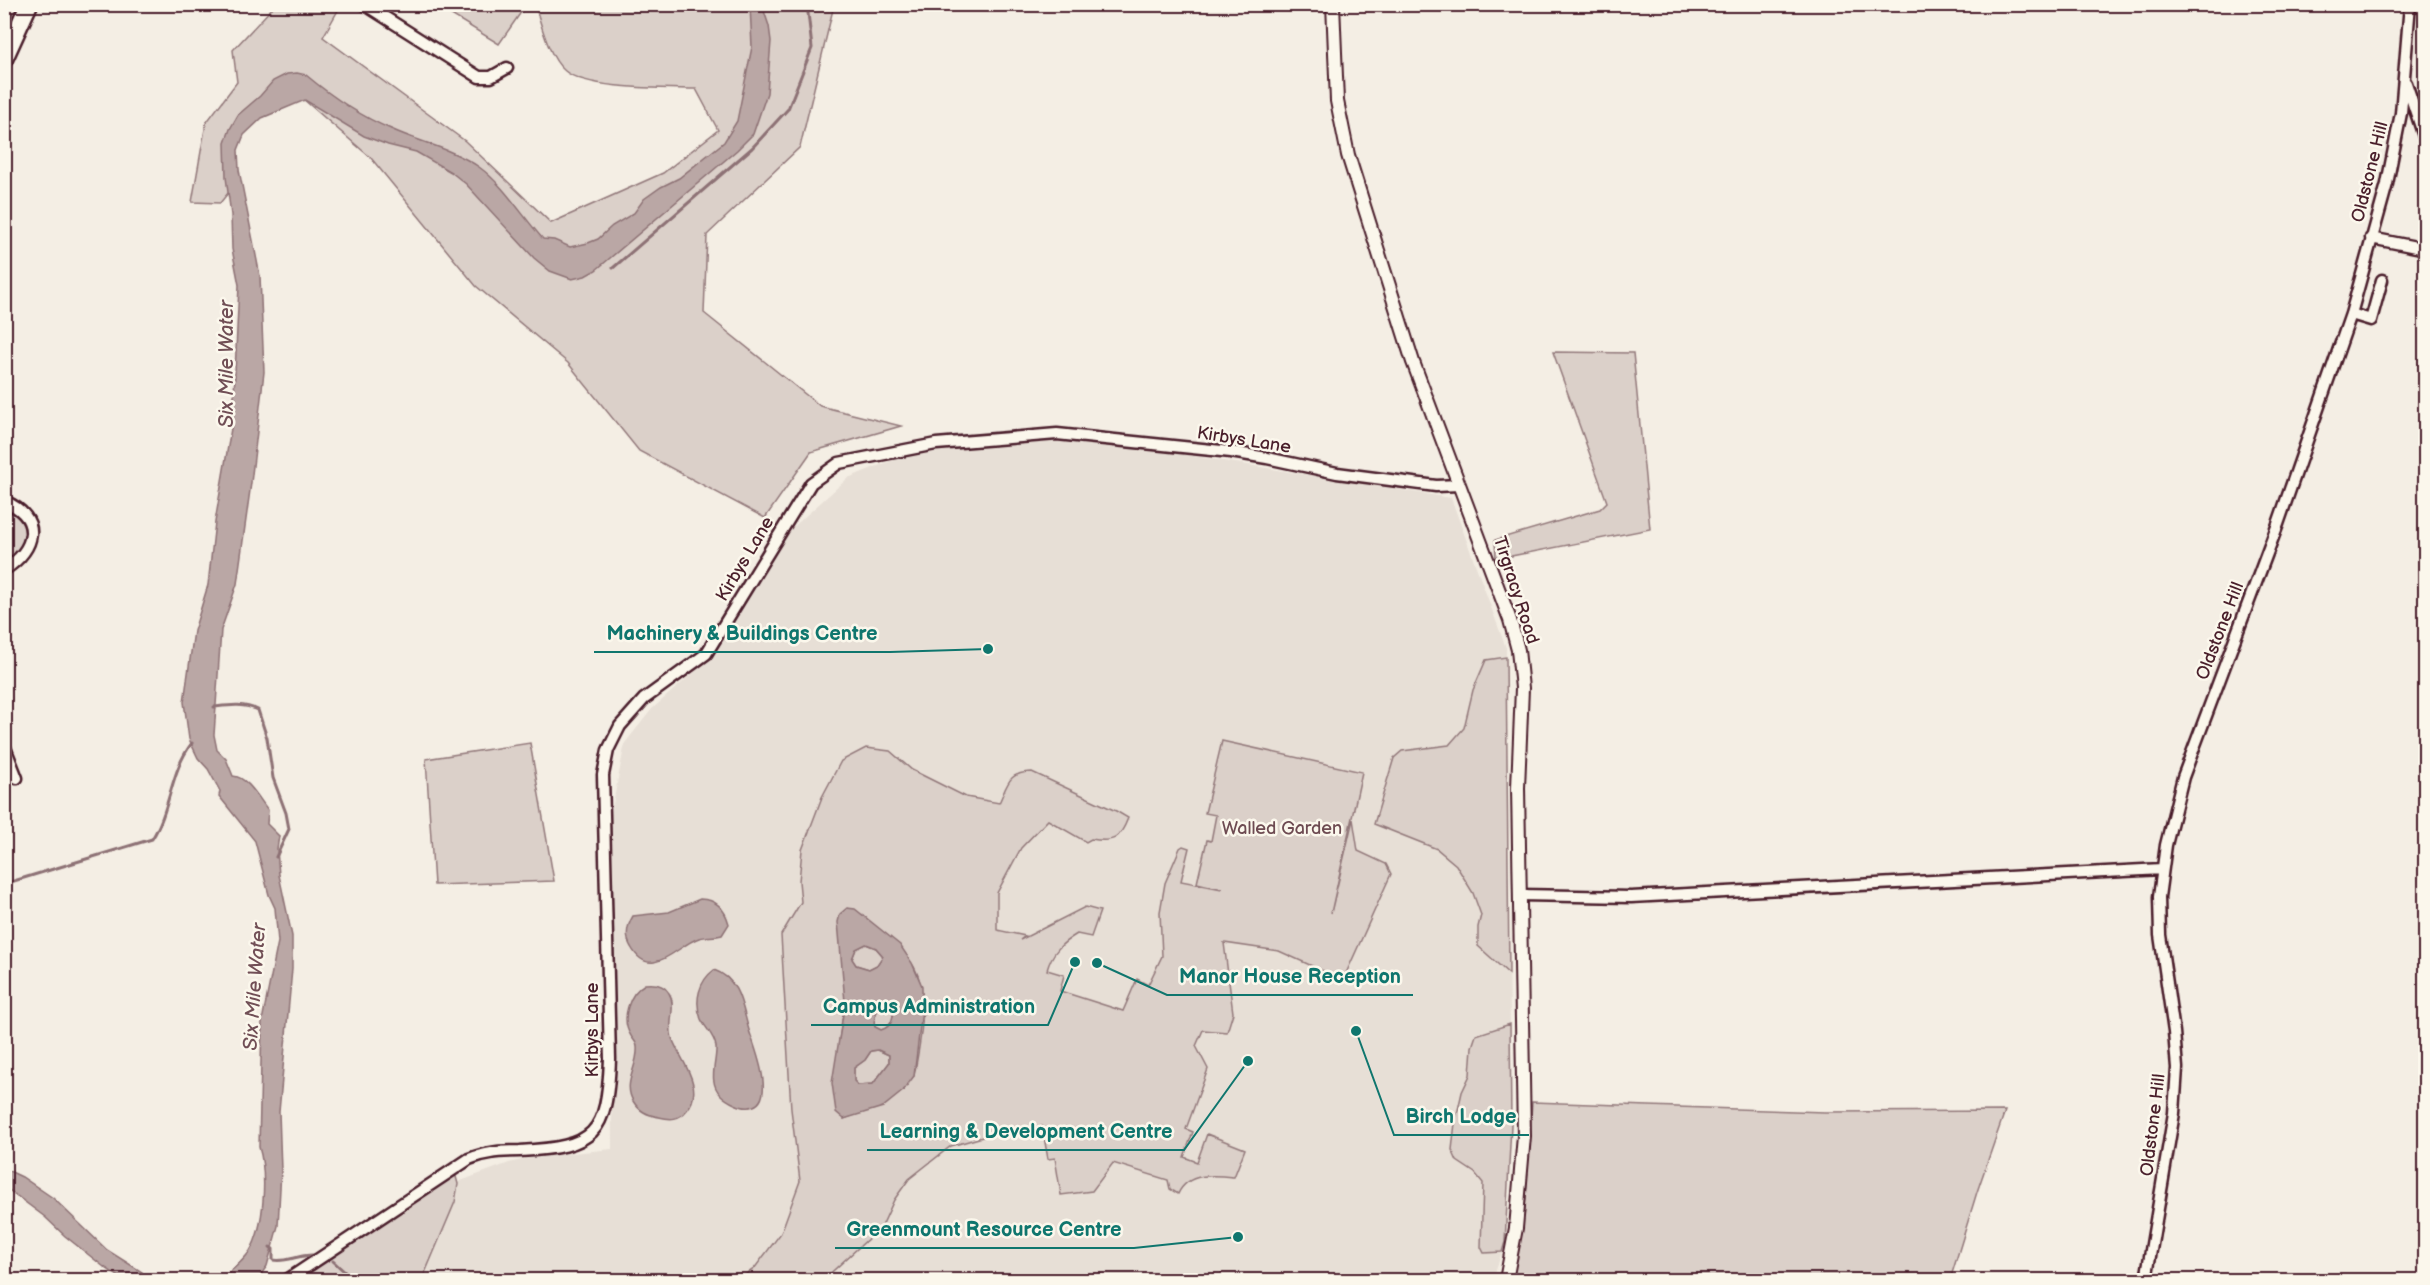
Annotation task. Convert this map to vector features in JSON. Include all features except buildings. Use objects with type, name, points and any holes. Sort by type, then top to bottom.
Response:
[{"type":"highway","points":[[4,59],[29,4]]},
{"type":"street","points":[[364,4],[479,76],[490,76],[507,68]]},
{"type":"street","name":"Tirgracy Road","points":[[1334,4],[1337,101],[1346,145],[1413,362],[1510,620],[1518,650],[1522,688],[1518,761],[1524,1136],[1516,1228],[1506,1281]]},
{"type":"street","name":"Oldstone Hill","points":[[2146,1281],[2174,1113],[2177,1068],[2175,1032],[2160,935],[2158,897],[2162,869],[2183,777],[2278,524],[2351,314],[2402,113],[2410,4]]},
{"type":"street","points":[[2404,77],[2426,142]]},
{"type":"street","points":[[2371,238],[2426,249]]},
{"type":"street","points":[[2351,314],[2371,320],[2382,280]]},
{"type":"street","name":"Kirbys Lane","points":[[287,1281],[469,1159],[497,1152],[556,1149],[573,1145],[589,1135],[598,1125],[609,1093],[610,1059],[603,775],[608,750],[615,734],[644,699],[706,654],[802,496],[811,483],[825,470],[839,462],[936,444],[1057,435],[1249,455],[1337,472],[1436,486],[1459,485]]},
{"type":"street","points":[[4,501],[19,507],[27,518],[32,537],[26,553],[4,570]]},
{"type":"street","points":[[4,745],[17,778]]},
{"type":"street","points":[[1520,895],[1631,897],[2162,869]]},
{"type":"shaded area","points":[[750,5],[762,5],[771,41],[767,93],[753,134],[596,270],[585,276],[572,279],[550,271],[534,258],[466,184],[451,172],[416,152],[364,136],[305,100],[262,118],[244,135],[238,150],[239,170],[260,276],[264,372],[237,584],[221,630],[214,735],[217,750],[226,759],[233,776],[244,780],[257,795],[268,810],[267,824],[279,836],[277,849],[279,875],[292,936],[292,969],[279,1112],[281,1170],[278,1226],[267,1266],[257,1280],[221,1280],[250,1251],[262,1214],[264,1185],[259,1147],[262,1021],[278,942],[275,908],[269,895],[255,841],[219,796],[220,791],[208,769],[198,758],[189,739],[184,702],[194,631],[208,585],[215,522],[233,417],[239,285],[232,249],[231,215],[226,177],[225,143],[230,129],[238,115],[273,81],[287,74],[306,75],[336,98],[380,124],[458,155],[479,167],[505,191],[543,239],[554,240],[570,247],[588,243],[598,239],[612,226],[634,213],[644,199],[679,178],[724,142],[737,121],[752,47]]},
{"type":"shaded area","points":[[1081,438],[1451,498],[1506,648],[1511,1125],[1505,1242],[1493,1280],[298,1280],[455,1173],[458,1182],[509,1163],[534,1157],[612,1149],[610,819],[625,743],[652,709],[711,657],[790,530],[848,478],[905,455],[945,449]]},
{"type":"shaded area","points":[[700,899],[715,903],[725,914],[729,924],[722,935],[699,938],[656,962],[647,962],[639,957],[631,947],[627,935],[633,916],[669,912]]},
{"type":"shaded area","points":[[847,908],[855,909],[900,945],[912,963],[922,986],[922,1010],[914,1076],[903,1091],[883,1107],[844,1119],[836,1112],[832,1083],[845,1002],[838,922],[840,914]],"holes":[[[866,944],[876,948],[883,956],[877,965],[869,969],[856,965],[852,959],[856,949]],[[889,1000],[893,1003],[893,1016],[891,1023],[881,1030],[875,1027],[875,1015]],[[878,1050],[889,1055],[889,1063],[873,1084],[858,1085],[854,1081],[854,1068],[865,1060],[871,1051]]]},
{"type":"shaded area","points":[[714,970],[729,980],[739,995],[759,1060],[763,1085],[762,1096],[758,1103],[750,1107],[739,1106],[727,1100],[714,1084],[716,1047],[701,1019],[698,998],[701,986]]},
{"type":"shaded area","points":[[645,984],[658,985],[669,993],[672,1003],[672,1038],[693,1083],[692,1101],[687,1110],[681,1116],[671,1119],[644,1112],[635,1104],[630,1094],[629,1087],[637,1047],[628,1029],[626,1014],[631,1000],[639,988]]},
{"type":"shaded area","points":[[5,1169],[22,1177],[53,1198],[107,1250],[142,1272],[145,1280],[124,1280],[104,1267],[45,1217],[5,1187]]},
{"type":"green space","points":[[275,5],[341,5],[323,37],[465,141],[551,223],[663,173],[718,130],[696,89],[608,85],[591,82],[565,71],[554,58],[535,5],[834,5],[800,147],[707,235],[704,313],[820,406],[901,426],[811,452],[765,518],[639,451],[568,363],[476,286],[371,158],[303,99],[290,96],[239,127],[233,187],[220,203],[192,202],[206,123],[237,82],[233,50]]},
{"type":"green space","points":[[435,5],[526,5],[499,44]]},
{"type":"green space","points":[[1553,352],[1633,353],[1650,529],[1496,559],[1495,540],[1600,509],[1607,502]]},
{"type":"green space","points":[[5,505],[23,521],[29,535],[23,549],[5,565]]},
{"type":"green space","points":[[1506,657],[1509,974],[1478,946],[1478,927],[1481,915],[1473,893],[1456,865],[1437,849],[1374,824],[1394,758],[1402,751],[1449,745],[1464,728],[1473,690],[1486,660]]},
{"type":"green space","name":"Walled Garden","points":[[1222,741],[1362,772],[1331,913],[1353,819],[1358,851],[1386,864],[1391,874],[1343,980],[1279,951],[1224,943],[1233,1013],[1227,1032],[1203,1030],[1196,1046],[1208,1069],[1186,1129],[1193,1132],[1184,1157],[1197,1162],[1207,1134],[1245,1149],[1234,1177],[1202,1176],[1195,1178],[1182,1187],[1178,1194],[1170,1189],[1168,1180],[1113,1163],[1092,1191],[1061,1195],[1055,1158],[1048,1159],[1042,1126],[986,1136],[951,1146],[909,1179],[894,1200],[882,1226],[823,1280],[737,1280],[754,1269],[781,1233],[800,1181],[791,1109],[781,935],[801,902],[799,881],[802,850],[822,797],[841,761],[866,748],[890,751],[912,770],[966,797],[999,803],[1013,777],[1032,772],[1128,818],[1122,831],[1115,838],[1111,840],[1091,839],[1086,842],[1048,820],[1021,848],[997,893],[997,930],[1025,936],[1020,940],[1085,907],[1100,911],[1091,937],[1077,934],[1067,941],[1055,953],[1047,970],[1064,975],[1060,991],[1123,1011],[1137,979],[1148,985],[1162,956],[1160,912],[1165,883],[1180,848],[1183,846],[1189,848],[1181,881],[1222,889],[1197,883],[1207,840],[1211,841],[1216,815],[1205,813]],"holes":[[[863,915],[905,955],[917,972],[923,1001],[921,1033],[914,1076],[862,1112],[844,1119],[839,1040],[845,1002],[844,972]]]},
{"type":"green space","points":[[530,743],[554,881],[434,885],[426,759]]},
{"type":"green space","points":[[866,944],[876,948],[883,956],[877,965],[869,969],[856,965],[852,959],[856,949]]},
{"type":"green space","points":[[889,1000],[893,1002],[891,1023],[881,1030],[875,1027],[875,1015],[879,1007]]},
{"type":"green space","points":[[1510,1024],[1511,1125],[1505,1242],[1502,1252],[1484,1253],[1481,1247],[1483,1183],[1475,1173],[1457,1161],[1452,1150],[1455,1123],[1462,1092],[1470,1075],[1472,1047],[1476,1035]]},
{"type":"green space","points":[[878,1050],[889,1055],[889,1063],[873,1084],[858,1085],[854,1081],[854,1068],[865,1060],[871,1051]]},
{"type":"green space","points":[[1532,1102],[1825,1112],[2005,1111],[1950,1280],[1512,1280],[1525,1210]]},
{"type":"green space","points":[[455,1173],[458,1184],[455,1202],[422,1280],[298,1280]]},
{"type":"waterway","points":[[613,268],[752,148],[788,109],[812,48],[807,4]]},
{"type":"waterway","points":[[214,707],[242,705],[258,710],[267,738],[273,778],[286,813],[289,829],[276,857]]},
{"type":"waterway","points":[[4,884],[152,839],[163,815],[179,766],[192,743]]},
{"type":"waterway","points":[[270,1247],[273,1249],[273,1260],[279,1261],[307,1255],[319,1256]]},
{"type":"waterway","points":[[333,1261],[350,1280]]},
{"type":"place","name":"Machinery & Buildings Centre","points":[[988,649]]},
{"type":"place","name":"Campus Administration","points":[[1075,962]]},
{"type":"place","name":"Manor House Reception","points":[[1097,963]]},
{"type":"place","name":"Birch Lodge","points":[[1356,1031]]},
{"type":"place","name":"Learning & Development Centre","points":[[1248,1061]]},
{"type":"place","name":"Greenmount Resource Centre","points":[[1238,1237]]},
{"type":"water label","name":"Six Mile Water","points":[[227,364]]},
{"type":"water label","name":"Six Mile Water","points":[[255,987]]}]
